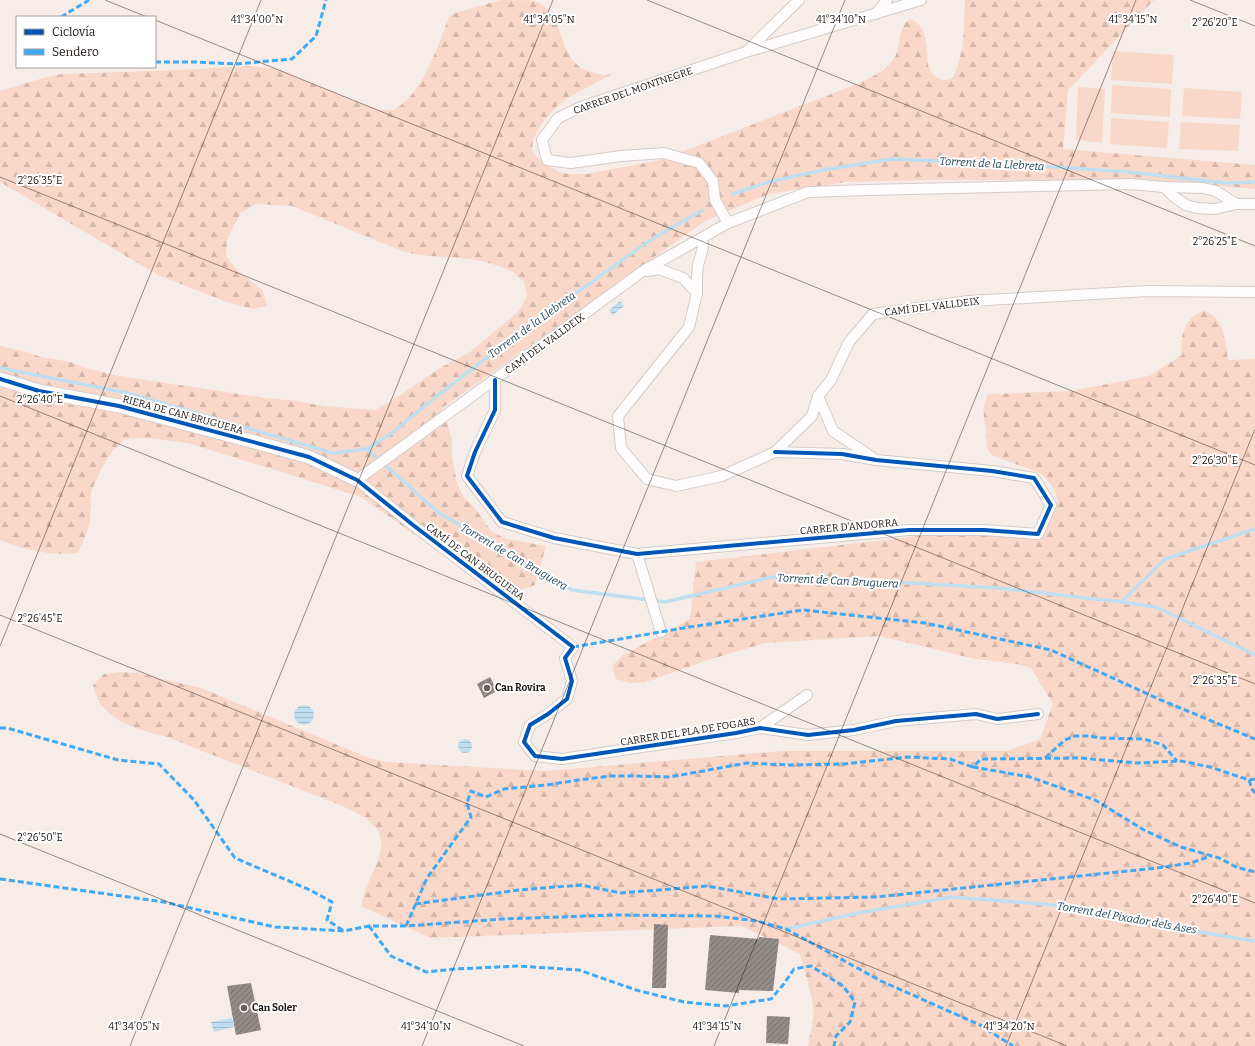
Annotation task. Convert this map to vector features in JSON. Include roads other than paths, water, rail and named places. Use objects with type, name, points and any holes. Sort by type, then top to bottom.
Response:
[{"type":"street","points":[[746,52],[799,0]]},
{"type":"street","points":[[876,14],[887,0]]},
{"type":"street","name":"CARRER DEL MONTNEGRE","points":[[728,223],[715,200],[714,181],[699,163],[664,153],[621,156],[571,163],[547,160],[542,140],[558,118],[581,107],[746,52],[921,0]]},
{"type":"street","points":[[643,271],[728,223],[808,192],[1123,184],[1209,189],[1216,191],[1236,204]]},
{"type":"street","points":[[1164,187],[1174,197],[1186,205],[1215,209],[1236,204],[1255,204]]},
{"type":"street","name":"CAMÍ DEL VALLDEIX","points":[[702,238],[703,248],[698,265],[697,293],[689,327],[618,416],[621,448],[647,479],[676,486],[722,476],[775,452],[812,416],[818,396],[831,380],[849,342],[873,314],[970,301],[1148,290],[1255,292]]},
{"type":"street","points":[[643,271],[659,269],[683,278],[697,293]]},
{"type":"street","name":"CAMÍ DEL VALLDEIX","points":[[357,480],[643,271]]},
{"type":"street","name":"RIERA DE CAN BRUGUERA","points":[[0,379],[39,391],[119,406],[309,457],[357,480]]},
{"type":"street","name":"CARRER D'ANDORRA","points":[[495,380],[495,410],[475,452],[467,476],[502,522],[554,538],[637,554],[909,530],[984,530],[1038,534],[1051,505],[1034,478],[992,471],[876,460],[842,454],[775,452]]},
{"type":"street","name":"CARRER D'ANDORRA","points":[[818,396],[833,431],[876,460]]},
{"type":"street","name":"CAMÍ DE CAN BRUGUERA","points":[[357,480],[573,647],[565,658]]},
{"type":"street","points":[[637,554],[661,632]]},
{"type":"street","name":"CARRER DEL PLA DE FOGARS","points":[[565,658],[572,681],[567,699],[548,714],[530,725],[524,742],[535,756],[562,760],[760,728],[808,735],[854,730],[903,720],[976,714],[997,719],[1038,714]]},
{"type":"street","name":"CARRER DEL PLA DE FOGARS","points":[[760,728],[807,695]]},
{"type":"water","points":[[620,301],[624,306],[613,315],[609,310]]},
{"type":"water","points":[[304,705],[311,708],[314,715],[311,722],[304,725],[297,722],[294,715],[297,708]]},
{"type":"water","points":[[462,739],[468,739],[472,743],[472,749],[468,753],[462,753],[458,749],[458,743]]},
{"type":"water","points":[[232,1018],[234,1027],[214,1032],[211,1022]]},
{"type":"waterway","name":"Torrent de la Llebreta","points":[[732,194],[769,182],[823,170],[892,159],[1012,164],[1128,172],[1226,183],[1255,182]]},
{"type":"waterway","name":"Torrent de la Llebreta","points":[[367,449],[392,433],[507,342],[652,239],[703,210]]},
{"type":"waterway","name":"Torrent de Can Bruguera","points":[[0,368],[127,393],[333,453],[367,449],[439,513],[572,590],[665,602],[772,577],[998,588],[1121,602],[1165,559],[1255,529]]},
{"type":"waterway","points":[[1121,602],[1156,607],[1255,655]]},
{"type":"waterway","name":"Torrent del Pixador dels Ases","points":[[786,929],[858,913],[952,897],[1068,906],[1211,934],[1255,941]]},
{"type":"place","name":"Can Rovira","points":[[487,688]]},
{"type":"place","name":"Can Soler","points":[[244,1008]]}]
